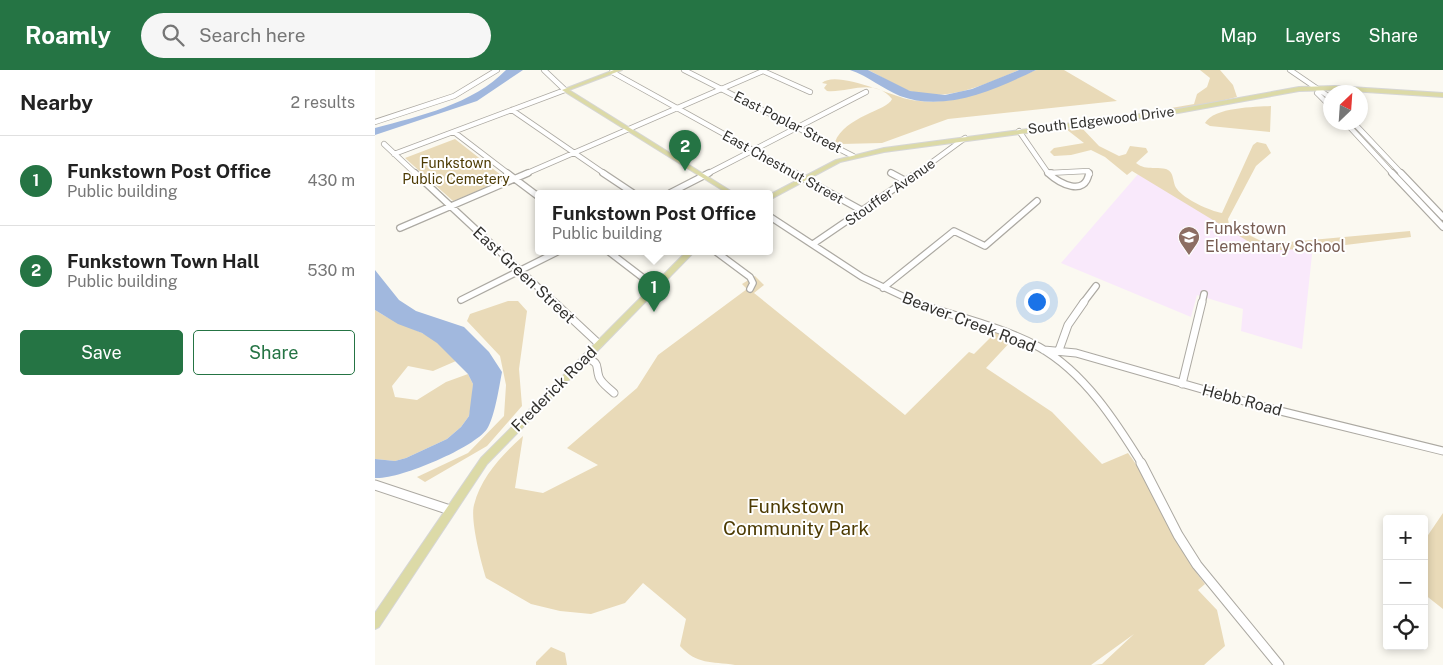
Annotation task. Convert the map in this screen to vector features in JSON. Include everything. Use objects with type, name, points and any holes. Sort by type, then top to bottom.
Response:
[{"type":"main road","points":[[565,90],[619,70]]},
{"type":"main road","points":[[565,90],[726,190]]},
{"type":"main road","name":"South Edgewood Drive","points":[[773,196],[827,166],[853,156],[965,138],[1178,111],[1287,90],[1443,95]]},
{"type":"main road","name":"Frederick Road","points":[[375,623],[449,510],[495,448],[687,255]]},
{"type":"street","points":[[375,122],[455,97],[479,84],[497,70]]},
{"type":"street","points":[[394,154],[565,90],[544,70]]},
{"type":"street","name":"East Poplar Street","points":[[684,70],[853,156]]},
{"type":"street","points":[[1290,70],[1323,93]]},
{"type":"street","points":[[400,228],[763,71],[810,92]]},
{"type":"street","name":"East Chestnut Street","points":[[612,72],[863,211]]},
{"type":"street","points":[[1319,90],[1317,94],[1323,100]]},
{"type":"street","points":[[676,190],[866,92]]},
{"type":"street","points":[[511,110],[629,190]]},
{"type":"street","points":[[1352,130],[1443,227]]},
{"type":"street","points":[[1361,130],[1443,217]]},
{"type":"street","points":[[1019,131],[1047,173],[1060,183],[1074,187],[1080,186],[1090,174],[1088,171],[1077,170],[1047,173]]},
{"type":"street","points":[[454,132],[535,194]]},
{"type":"street","name":"Stouffer Avenue","points":[[813,244],[863,211],[965,138]]},
{"type":"street","name":"East Green Street","points":[[384,144],[599,344]]},
{"type":"street","points":[[891,174],[906,181]]},
{"type":"street","points":[[1403,185],[1413,185]]},
{"type":"street","points":[[883,288],[954,231],[985,246],[1037,201]]},
{"type":"street","name":"Beaver Creek Road","points":[[773,219],[883,288],[907,299],[1006,333],[1042,350],[1071,372],[1109,418],[1154,484],[1174,528],[1191,556],[1279,665]]},
{"type":"street","points":[[461,300],[551,255]]},
{"type":"street","points":[[613,255],[655,287]]},
{"type":"street","points":[[720,255],[750,277],[753,283],[750,289]]},
{"type":"street","points":[[1059,350],[1060,344],[1076,314],[1096,286]]},
{"type":"street","points":[[1182,384],[1204,294]]},
{"type":"street","name":"Hebb Road","points":[[1042,350],[1059,350],[1088,356],[1182,384],[1443,451]]},
{"type":"street","points":[[586,357],[595,362],[599,368],[598,375],[601,382],[614,393]]},
{"type":"street","points":[[375,485],[449,510]]},
{"type":"shaded area","name":"Funkstown Elementary School","points":[[1139,173],[1263,249],[1313,245],[1302,349],[1241,331],[1243,309],[1197,295],[1191,317],[1061,263]]},
{"type":"green space","points":[[868,70],[1019,70],[979,86],[938,95],[904,89]]},
{"type":"green space","points":[[1036,70],[1064,70],[1117,101],[948,119],[882,143],[841,144],[835,142],[847,126],[889,103],[892,99],[880,90],[907,99],[940,101],[956,99],[988,90]]},
{"type":"green space","points":[[1200,70],[1220,70],[1233,85],[1237,97],[1175,111],[1137,114],[1194,104],[1197,94],[1207,87],[1210,78]]},
{"type":"green space","points":[[838,79],[876,88],[861,87],[827,91],[824,88],[827,84],[822,83]]},
{"type":"green space","points":[[1271,106],[1270,132],[1210,126],[1205,123],[1217,114],[1226,111]]},
{"type":"green space","points":[[1080,126],[1099,146],[1119,156],[1126,154],[1130,146],[1146,148],[1148,152],[1136,163],[1147,168],[1169,170],[1175,187],[1180,193],[1198,204],[1222,213],[1253,145],[1257,142],[1266,144],[1271,153],[1256,166],[1228,219],[1229,225],[1267,244],[1410,231],[1411,237],[1329,247],[1264,251],[1132,171],[1127,175],[1105,157],[1091,150],[1071,155],[1054,156],[1050,152],[1054,148],[1084,143],[1066,129]]},
{"type":"green space","name":"Funkstown Public Cemetery","points":[[455,139],[506,179],[453,201],[405,158]]},
{"type":"green space","name":"Funkstown Community Park","points":[[755,276],[764,285],[754,293],[905,415],[969,352],[974,354],[996,332],[1013,339],[986,368],[1052,412],[1102,464],[1128,453],[1149,485],[1184,552],[1205,584],[1198,590],[1217,610],[1225,646],[1204,665],[1094,665],[1102,664],[1134,634],[1091,665],[735,665],[705,661],[686,652],[680,646],[686,619],[643,583],[625,603],[591,614],[560,611],[531,604],[486,578],[473,520],[474,505],[487,476],[507,451],[523,436],[515,488],[543,493],[598,465],[567,448],[637,388],[658,355],[747,289],[742,284]]},
{"type":"green space","points":[[508,301],[518,301],[527,311],[519,369],[522,406],[487,446],[425,482],[417,477],[468,453],[504,416],[506,385],[500,356],[467,321],[470,314]]},
{"type":"green space","points":[[375,310],[431,338],[456,361],[433,371],[408,366],[392,386],[395,397],[417,400],[446,382],[468,374],[473,384],[469,416],[461,427],[447,439],[406,458],[395,461],[375,459]]},
{"type":"green space","points":[[1443,513],[1443,609],[1428,597],[1428,535]]},
{"type":"green space","points":[[551,647],[565,653],[567,665],[536,665],[536,662]]},
{"type":"water","points":[[506,70],[523,70],[477,101],[375,135],[375,128],[428,113],[462,100],[493,82]]},
{"type":"water","points":[[850,70],[868,70],[910,91],[945,95],[972,89],[1019,70],[1036,70],[987,91],[952,100],[935,102],[917,101],[900,96]]},
{"type":"water","points":[[375,270],[399,300],[416,311],[464,327],[489,352],[502,372],[490,423],[479,437],[435,461],[400,474],[375,478],[375,459],[395,461],[406,458],[447,439],[461,427],[469,416],[473,384],[468,374],[437,343],[422,333],[398,324],[375,310]]},
{"type":"place","name":"Funkstown Town Hall","points":[[685,171]]},
{"type":"place","name":"Funkstown Elementary School","points":[[1189,256]]},
{"type":"place","name":"Funkstown Post Office","points":[[654,312]]}]
